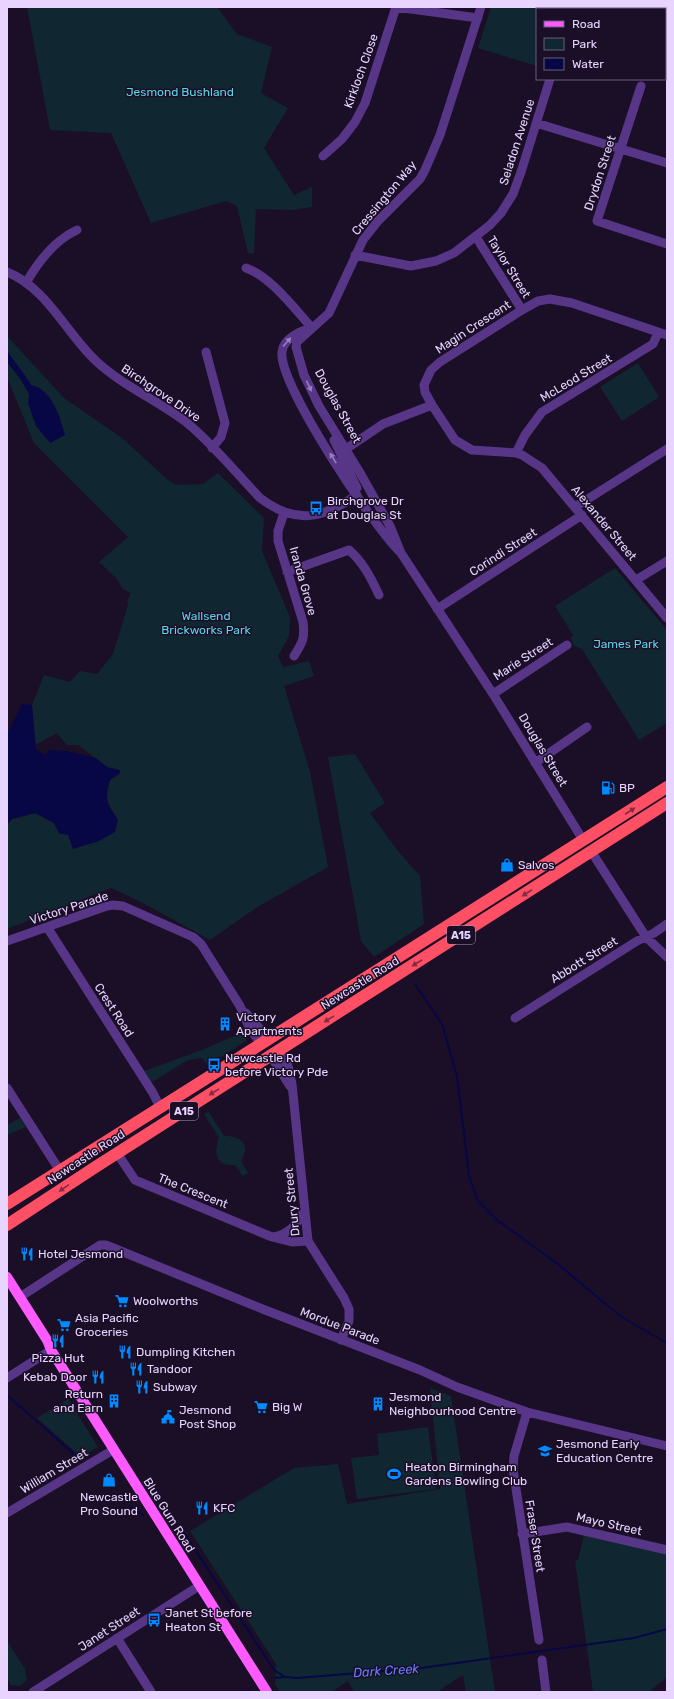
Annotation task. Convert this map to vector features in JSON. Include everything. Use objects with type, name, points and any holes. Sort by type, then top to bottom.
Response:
[{"type":"highway","name":"Newcastle Road","points":[[7,1204],[667,787]]},
{"type":"highway","name":"Newcastle Road","points":[[7,1225],[117,1153],[667,803]]},
{"type":"highway","name":"Douglas Street","points":[[584,840],[591,851]]},
{"type":"highway","points":[[265,1042],[275,1053]]},
{"type":"main road","name":"Blue Gum Road","points":[[7,1277],[113,1450],[267,1692]]},
{"type":"main road","name":"Blue Gum Road","points":[[7,1288],[42,1343],[51,1350]]},
{"type":"street","points":[[396,7],[478,18]]},
{"type":"street","name":"Kirkloch Close","points":[[323,156],[342,139],[355,122],[365,103],[396,7]]},
{"type":"street","name":"Cressington Way","points":[[312,328],[323,320],[329,313],[355,256],[368,233],[420,179],[430,161],[440,135],[481,7]]},
{"type":"street","name":"Seladon Avenue","points":[[355,256],[411,266],[442,258],[454,252],[476,237],[501,213],[512,194],[550,80]]},
{"type":"street","name":"Drydon Street","points":[[641,86],[597,221],[667,244]]},
{"type":"street","points":[[536,123],[667,163]]},
{"type":"street","points":[[26,283],[35,268],[60,240],[77,230]]},
{"type":"street","name":"Taylor Street","points":[[476,237],[522,310]]},
{"type":"street","points":[[246,268],[261,275],[278,290],[312,328]]},
{"type":"street","name":"Birchgrove Drive","points":[[7,272],[26,283],[44,299],[84,349],[106,370],[176,415],[200,435],[260,498],[270,505],[284,513],[295,515],[323,513],[334,510],[356,492]]},
{"type":"street","name":"Magin Crescent","points":[[516,453],[472,450],[455,440],[425,392],[424,384],[431,370],[440,362],[522,310],[538,301],[550,299],[572,303],[662,334]]},
{"type":"street","name":"Douglas Street","points":[[312,328],[297,342],[296,347],[304,374],[319,406],[346,449],[390,526],[401,553],[493,694],[584,840]]},
{"type":"street","name":"Douglas Street","points":[[312,328],[300,332],[286,342],[282,350],[283,364],[292,388],[305,413],[384,535],[401,553]]},
{"type":"street","name":"McLeod Street","points":[[516,453],[542,412],[653,344],[662,334]]},
{"type":"street","points":[[206,352],[225,423],[221,437],[212,448]]},
{"type":"street","points":[[346,449],[383,424],[432,405]]},
{"type":"street","points":[[319,406],[356,483],[356,492],[365,498],[379,516],[390,526]]},
{"type":"street","points":[[575,507],[667,449]]},
{"type":"street","name":"Alexander Street","points":[[516,453],[522,455],[542,468],[667,618]]},
{"type":"street","name":"Iranda Grove","points":[[284,513],[278,530],[278,541],[303,622],[304,633],[302,644],[294,656]]},
{"type":"street","name":"Corindi Street","points":[[437,609],[582,516]]},
{"type":"street","points":[[287,572],[349,550],[357,557],[371,576],[379,595]]},
{"type":"street","points":[[636,580],[667,561]]},
{"type":"street","name":"Marie Street","points":[[493,694],[567,645]]},
{"type":"street","points":[[535,763],[588,727]]},
{"type":"street","name":"Douglas Street","points":[[591,851],[646,937],[667,957]]},
{"type":"street","name":"Victory Parade","points":[[7,941],[104,907],[120,905],[132,909],[197,940],[209,954],[240,1006],[265,1042]]},
{"type":"street","name":"Abbott Street","points":[[516,1018],[667,924]]},
{"type":"street","name":"Crest Road","points":[[47,927],[153,1093],[160,1107]]},
{"type":"street","name":"Drury Street","points":[[275,1053],[294,1097],[308,1241],[344,1298],[348,1309],[349,1320],[341,1340]]},
{"type":"street","points":[[7,1088],[60,1171]]},
{"type":"street","name":"The Crescent","points":[[117,1153],[135,1180],[272,1237],[292,1242],[308,1241]]},
{"type":"street","points":[[272,1237],[280,1236],[294,1227],[305,1209]]},
{"type":"street","name":"Mordue Parade","points":[[20,1297],[100,1245],[106,1245],[341,1340],[420,1370],[457,1387],[527,1412],[667,1446]]},
{"type":"street","points":[[7,1378],[51,1350]]},
{"type":"street","name":"Fraser Street","points":[[527,1412],[514,1456],[513,1469],[539,1640]]},
{"type":"street","name":"William Street","points":[[7,1513],[113,1450]]},
{"type":"street","name":"Mayo Street","points":[[522,1534],[567,1527],[667,1550]]},
{"type":"street","name":"Janet Street","points":[[33,1692],[199,1586]]},
{"type":"street","points":[[117,1638],[151,1692]]},
{"type":"street","points":[[542,1660],[546,1692]]},
{"type":"green space","name":"Jesmond Bushland","points":[[27,7],[217,7],[237,34],[272,47],[261,93],[288,108],[264,148],[294,195],[312,187],[312,207],[293,210],[256,209],[254,254],[248,253],[237,206],[226,201],[151,223],[111,133],[50,130]]},
{"type":"green space","points":[[491,7],[562,7],[536,8],[536,66],[478,48]]},
{"type":"green space","name":"Wallsend Brickworks Park","points":[[7,336],[64,398],[122,438],[168,480],[176,485],[203,484],[218,473],[264,518],[262,551],[290,617],[289,636],[278,656],[283,667],[309,661],[314,676],[284,686],[310,772],[328,867],[259,906],[210,940],[141,902],[111,888],[7,929],[7,825],[12,819],[35,813],[54,823],[59,833],[68,835],[118,820],[109,805],[107,792],[110,780],[120,774],[107,767],[78,745],[67,745],[57,733],[35,745],[32,705],[44,675],[70,682],[80,671],[97,674],[113,654],[128,605],[127,601],[131,593],[123,589],[116,578],[99,562],[128,537],[34,443],[7,377]]},
{"type":"green space","points":[[638,363],[659,397],[622,421],[600,387]]},
{"type":"green space","name":"James Park","points":[[615,568],[667,630],[667,723],[639,740],[582,649],[574,646],[571,638],[573,635],[555,606]]},
{"type":"green space","points":[[355,754],[385,803],[370,813],[398,851],[420,876],[424,924],[374,957],[361,941],[328,757]]},
{"type":"green space","points":[[246,1031],[246,1041],[215,1061],[211,1062],[208,1066],[202,1058],[188,1060],[152,1082],[144,1071],[199,1051]]},
{"type":"green space","points":[[209,1112],[224,1136],[235,1137],[243,1142],[245,1150],[241,1161],[248,1173],[243,1176],[235,1165],[224,1163],[218,1158],[216,1149],[219,1138],[204,1114]]},
{"type":"green space","points":[[20,1118],[26,1127],[7,1135],[7,1125]]},
{"type":"green space","points":[[430,1388],[451,1396],[495,1692],[466,1692],[463,1675],[437,1692],[354,1692],[348,1681],[332,1692],[280,1692],[275,1684],[276,1664],[190,1531],[294,1468],[338,1464],[347,1504],[440,1489]]},
{"type":"green space","points":[[68,1399],[98,1447],[81,1457],[37,1418]]},
{"type":"green space","name":"Heaton Birmingham Gardens Bowling Club","points":[[428,1427],[436,1489],[357,1499],[351,1458],[379,1455],[377,1434]]},
{"type":"green space","points":[[584,1535],[667,1554],[667,1677],[649,1692],[593,1692],[575,1561],[578,1560]]},
{"type":"green space","points":[[7,1641],[25,1669],[27,1680],[20,1686],[11,1685],[7,1678]]},
{"type":"water","points":[[7,350],[31,385],[44,392],[50,398],[58,412],[65,435],[50,443],[36,426],[28,403],[29,394],[21,380],[7,362]]},
{"type":"water","points":[[22,704],[32,705],[36,749],[45,755],[50,750],[67,751],[96,758],[107,767],[120,770],[120,773],[110,780],[107,792],[109,805],[118,820],[115,832],[99,841],[73,849],[68,835],[59,833],[54,823],[35,813],[12,819],[7,825],[7,734]]},
{"type":"waterway","points":[[415,984],[442,1024],[457,1076],[469,1176],[478,1201],[497,1220],[558,1264],[625,1319],[667,1343]]},
{"type":"waterway","name":"Dark Creek","points":[[7,1395],[81,1460]]},
{"type":"waterway","name":"Dark Creek","points":[[130,1506],[143,1515]]},
{"type":"waterway","name":"Dark Creek","points":[[181,1528],[274,1670],[285,1677],[297,1678],[421,1668],[634,1638],[667,1629]]},
{"type":"waterway","name":"Dark Creek","points":[[275,1678],[284,1677]]},
{"type":"place","name":"Birchgrove Dr at Douglas St","points":[[316,508]]},
{"type":"place","name":"BP","points":[[608,788]]},
{"type":"place","name":"Salvos","points":[[507,865]]},
{"type":"place","name":"Victory Apartments","points":[[225,1024]]},
{"type":"place","name":"Newcastle Rd before Victory Pde","points":[[214,1065]]},
{"type":"place","name":"Hotel Jesmond","points":[[27,1254]]},
{"type":"place","name":"Woolworths","points":[[122,1301]]},
{"type":"place","name":"Asia Pacific Groceries","points":[[64,1325]]},
{"type":"place","name":"Pizza Hut","points":[[58,1341]]},
{"type":"place","name":"Dumpling Kitchen","points":[[125,1352]]},
{"type":"place","name":"Tandoor","points":[[136,1369]]},
{"type":"place","name":"Kebab Door","points":[[98,1377]]},
{"type":"place","name":"Subway","points":[[142,1387]]},
{"type":"place","name":"Return and Earn","points":[[114,1401]]},
{"type":"place","name":"Jesmond Neighbourhood Centre","points":[[378,1404]]},
{"type":"place","name":"Big W","points":[[261,1407]]},
{"type":"place","name":"Jesmond Post Shop","points":[[168,1417]]},
{"type":"place","name":"Jesmond Early Education Centre","points":[[545,1451]]},
{"type":"place","name":"Heaton Birmingham Gardens Bowling Club","points":[[394,1474]]},
{"type":"place","name":"Newcastle Pro Sound","points":[[109,1480]]},
{"type":"place","name":"KFC","points":[[202,1508]]},
{"type":"place","name":"Janet St before Heaton St","points":[[154,1620]]}]
